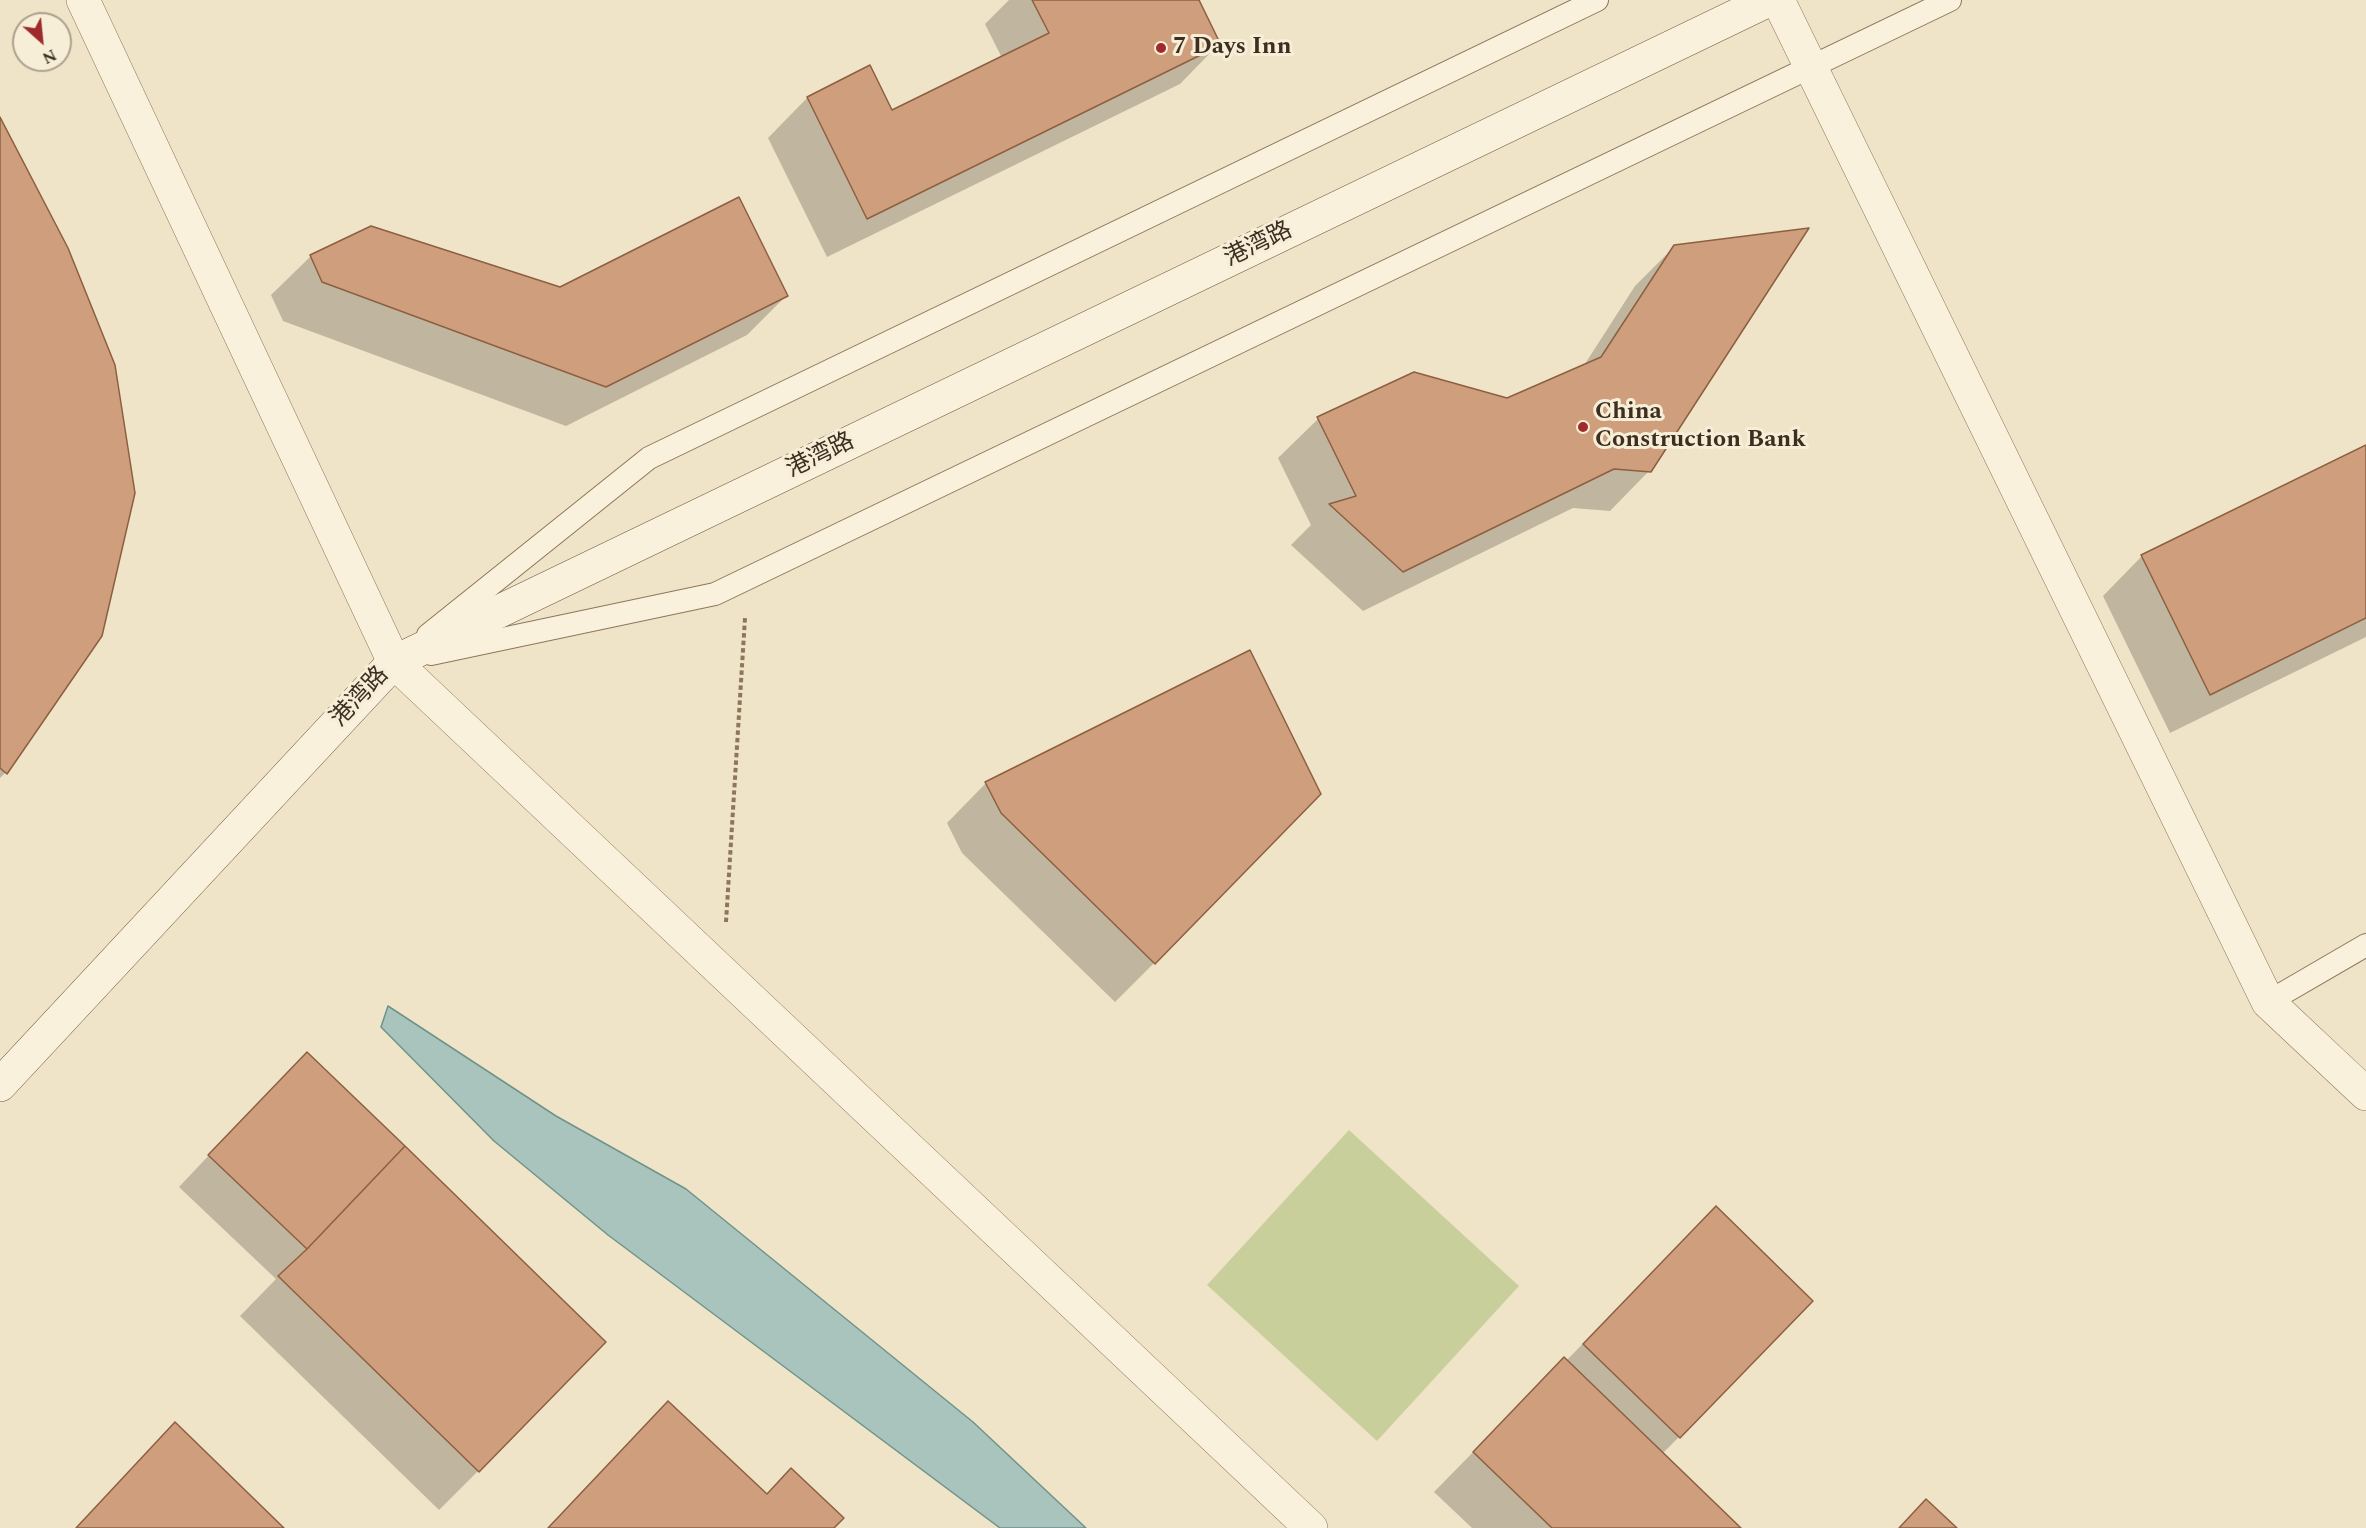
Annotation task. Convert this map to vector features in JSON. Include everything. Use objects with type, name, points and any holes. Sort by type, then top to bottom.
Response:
[{"type":"street","points":[[83,0],[394,662],[1311,1528]]},
{"type":"street","name":"港湾路","points":[[0,1085],[394,662],[1769,0]]},
{"type":"street","points":[[1778,0],[2268,1002],[2366,1094]]},
{"type":"lane","points":[[394,662],[648,458],[1597,0]]},
{"type":"lane","points":[[394,662],[715,594],[1950,0]]},
{"type":"lane","points":[[2268,1002],[2366,945]]},
{"type":"path","points":[[723,973],[747,578]]},
{"type":"green space","points":[[1349,1130],[1519,1286],[1377,1441],[1207,1285]]},
{"type":"water","points":[[388,1006],[556,1116],[686,1189],[973,1422],[1086,1528],[1000,1528],[743,1336],[608,1235],[494,1141],[381,1027]]},
{"type":"building","points":[[1032,0],[1199,0],[1221,45],[867,219],[807,97],[870,65],[892,110],[1049,33]]},
{"type":"building","points":[[0,117],[68,248],[115,365],[135,493],[102,636],[7,774],[0,768]]},
{"type":"building","points":[[739,197],[788,296],[606,387],[322,282],[310,255],[371,226],[560,287]]},
{"type":"building","points":[[1809,228],[1651,472],[1614,469],[1403,572],[1329,504],[1356,496],[1317,417],[1414,372],[1507,398],[1601,357],[1674,245]]},
{"type":"building","points":[[2366,445],[2366,618],[2210,695],[2141,555]]},
{"type":"building","points":[[1250,650],[1321,794],[1155,964],[1001,813],[985,782]]},
{"type":"building","points":[[307,1052],[405,1146],[307,1249],[208,1155]]},
{"type":"building","points":[[405,1146],[606,1342],[479,1472],[278,1276],[307,1249]]},
{"type":"building","points":[[1716,1206],[1813,1301],[1680,1438],[1583,1344]]},
{"type":"building","points":[[1564,1357],[1741,1528],[1552,1528],[1473,1452]]},
{"type":"building","points":[[668,1401],[767,1494],[791,1468],[844,1518],[834,1528],[548,1528]]},
{"type":"building","points":[[175,1422],[284,1528],[76,1528]]},
{"type":"building","points":[[1926,1499],[1957,1528],[1899,1528]]},
{"type":"place","name":"7 Days Inn","points":[[1161,48]]},
{"type":"place","name":"China Construction Bank","points":[[1583,427]]}]
